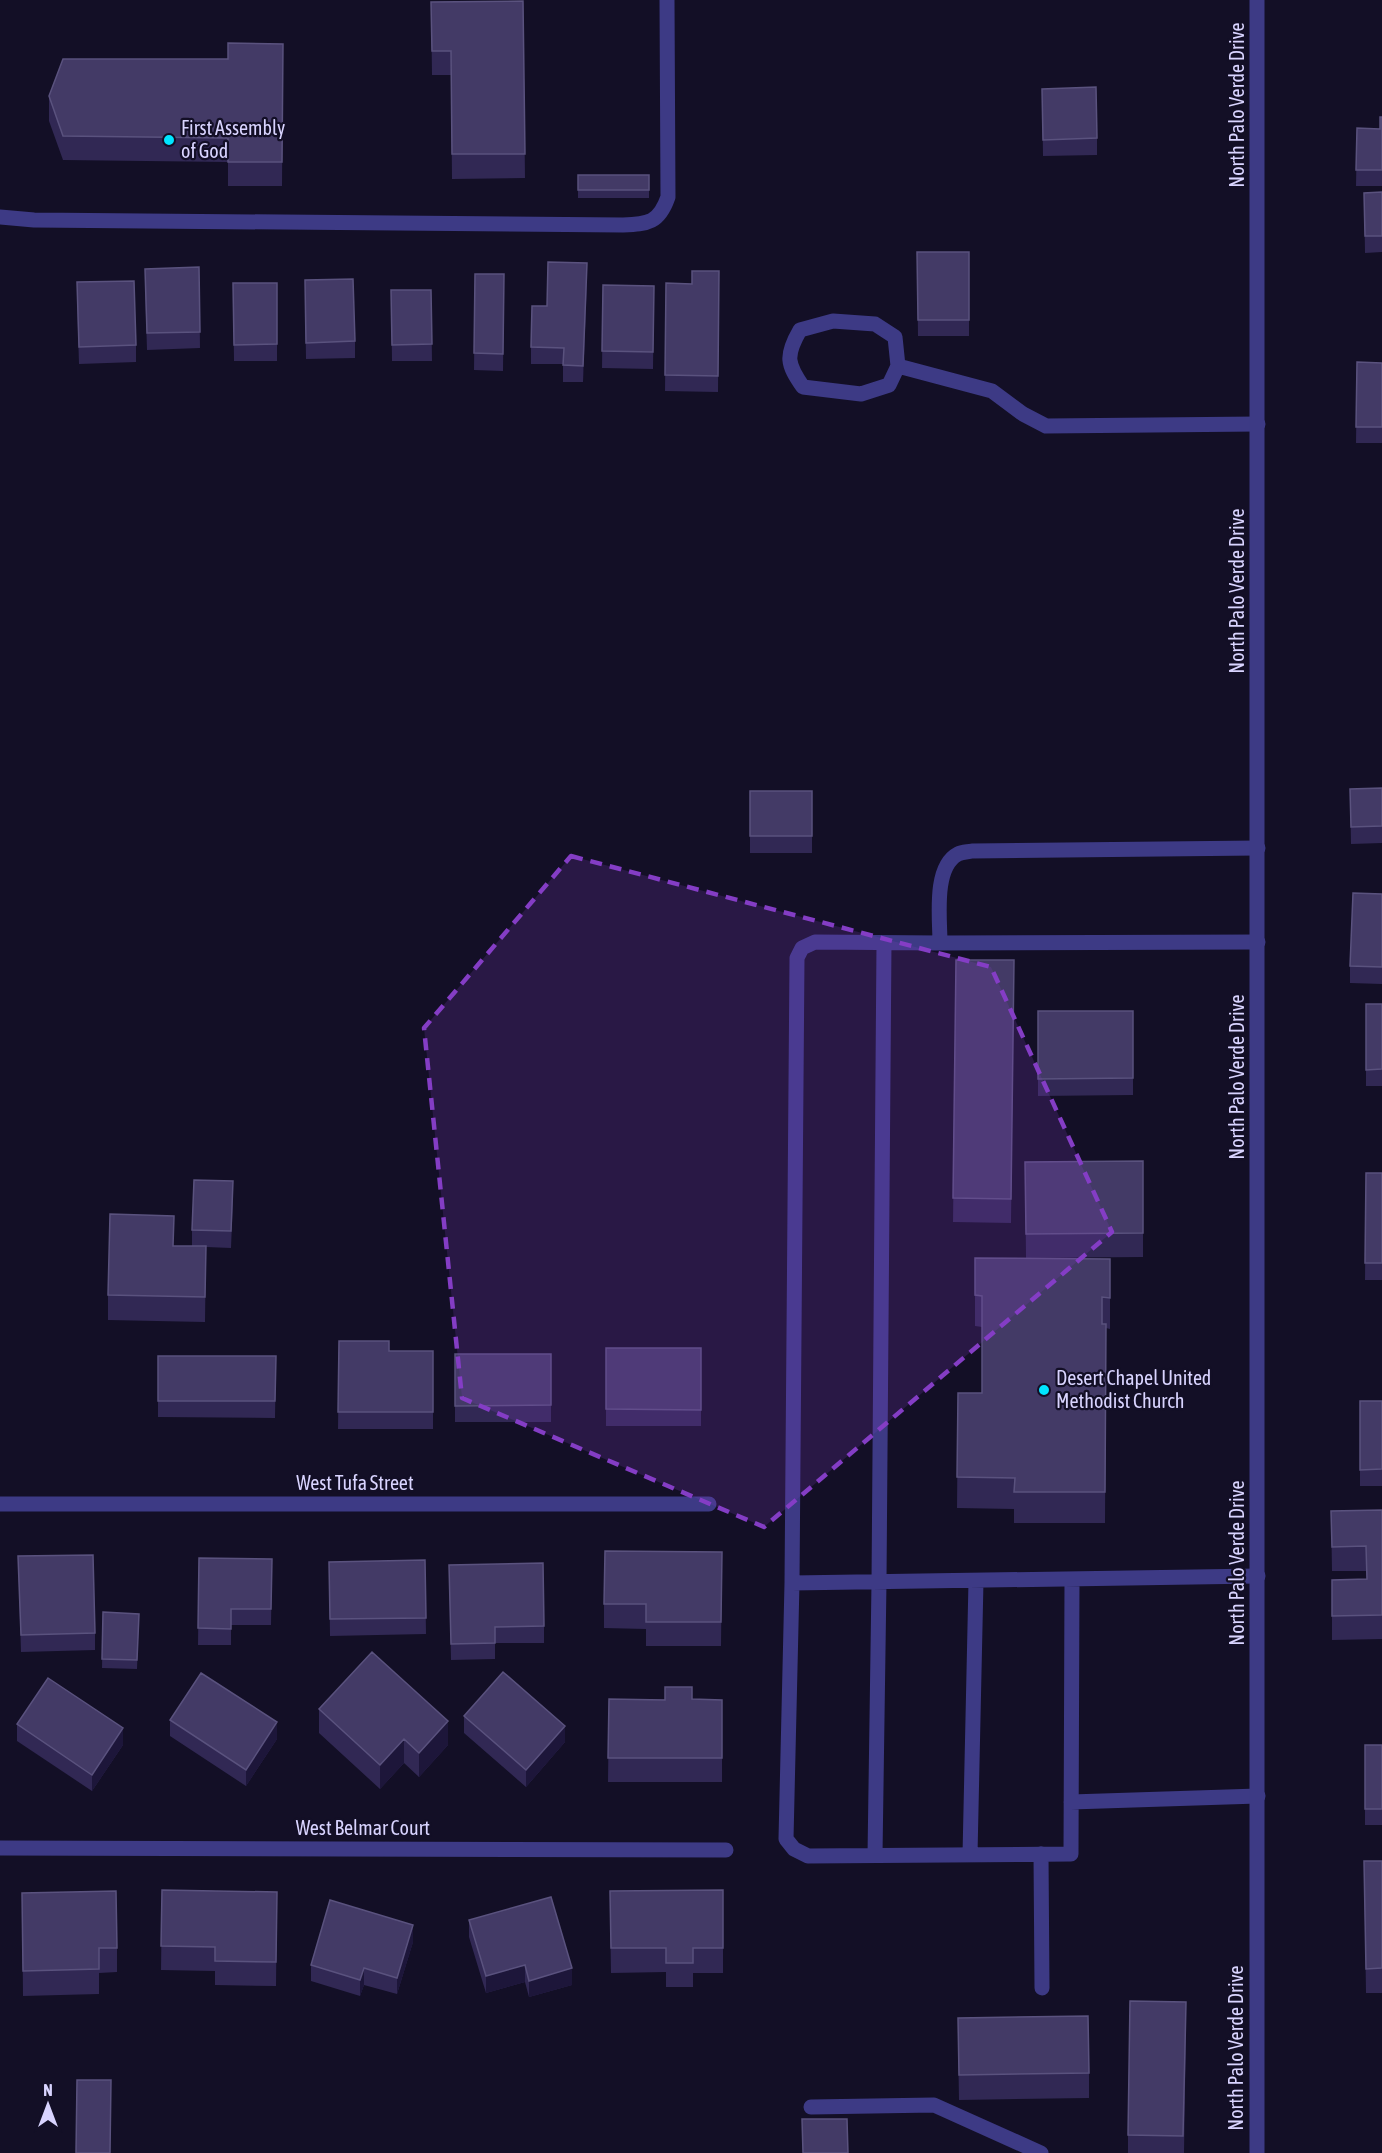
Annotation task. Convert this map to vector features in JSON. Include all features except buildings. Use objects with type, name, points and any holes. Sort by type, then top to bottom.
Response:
[{"type":"street","points":[[0,217],[70,220],[623,225],[646,223],[656,219],[664,208],[668,196],[667,0]]},
{"type":"street","name":"North Palo Verde Drive","points":[[1257,0],[1257,2153]]},
{"type":"street","points":[[833,321],[875,324],[895,337],[898,366],[889,385],[861,394],[803,387],[790,368],[792,345],[800,330],[833,321]]},
{"type":"street","points":[[898,366],[992,391],[1023,414],[1046,426],[1258,424]]},
{"type":"street","points":[[940,943],[940,883],[946,867],[957,854],[972,851],[1258,848]]},
{"type":"street","points":[[1072,1579],[1071,1854],[808,1856],[794,1849],[786,1839],[792,1583],[796,958],[802,948],[815,942],[1258,942]]},
{"type":"street","points":[[875,1855],[884,943]]},
{"type":"street","name":"West Tufa Street","points":[[0,1504],[709,1504]]},
{"type":"street","points":[[792,1583],[1258,1576]]},
{"type":"street","points":[[970,1854],[976,1581]]},
{"type":"street","points":[[1071,1802],[1258,1796]]},
{"type":"street","name":"West Belmar Court","points":[[0,1848],[726,1850]]},
{"type":"street","points":[[1041,1854],[1042,1988]]},
{"type":"street","points":[[811,2107],[934,2105],[1041,2153]]},
{"type":"highlighted area","points":[[571,856],[991,967],[1112,1232],[764,1527],[462,1398],[424,1028]]},
{"type":"place","name":"First Assembly of God","points":[[169,140]]},
{"type":"place","name":"Desert Chapel United Methodist Church","points":[[1044,1390]]}]
